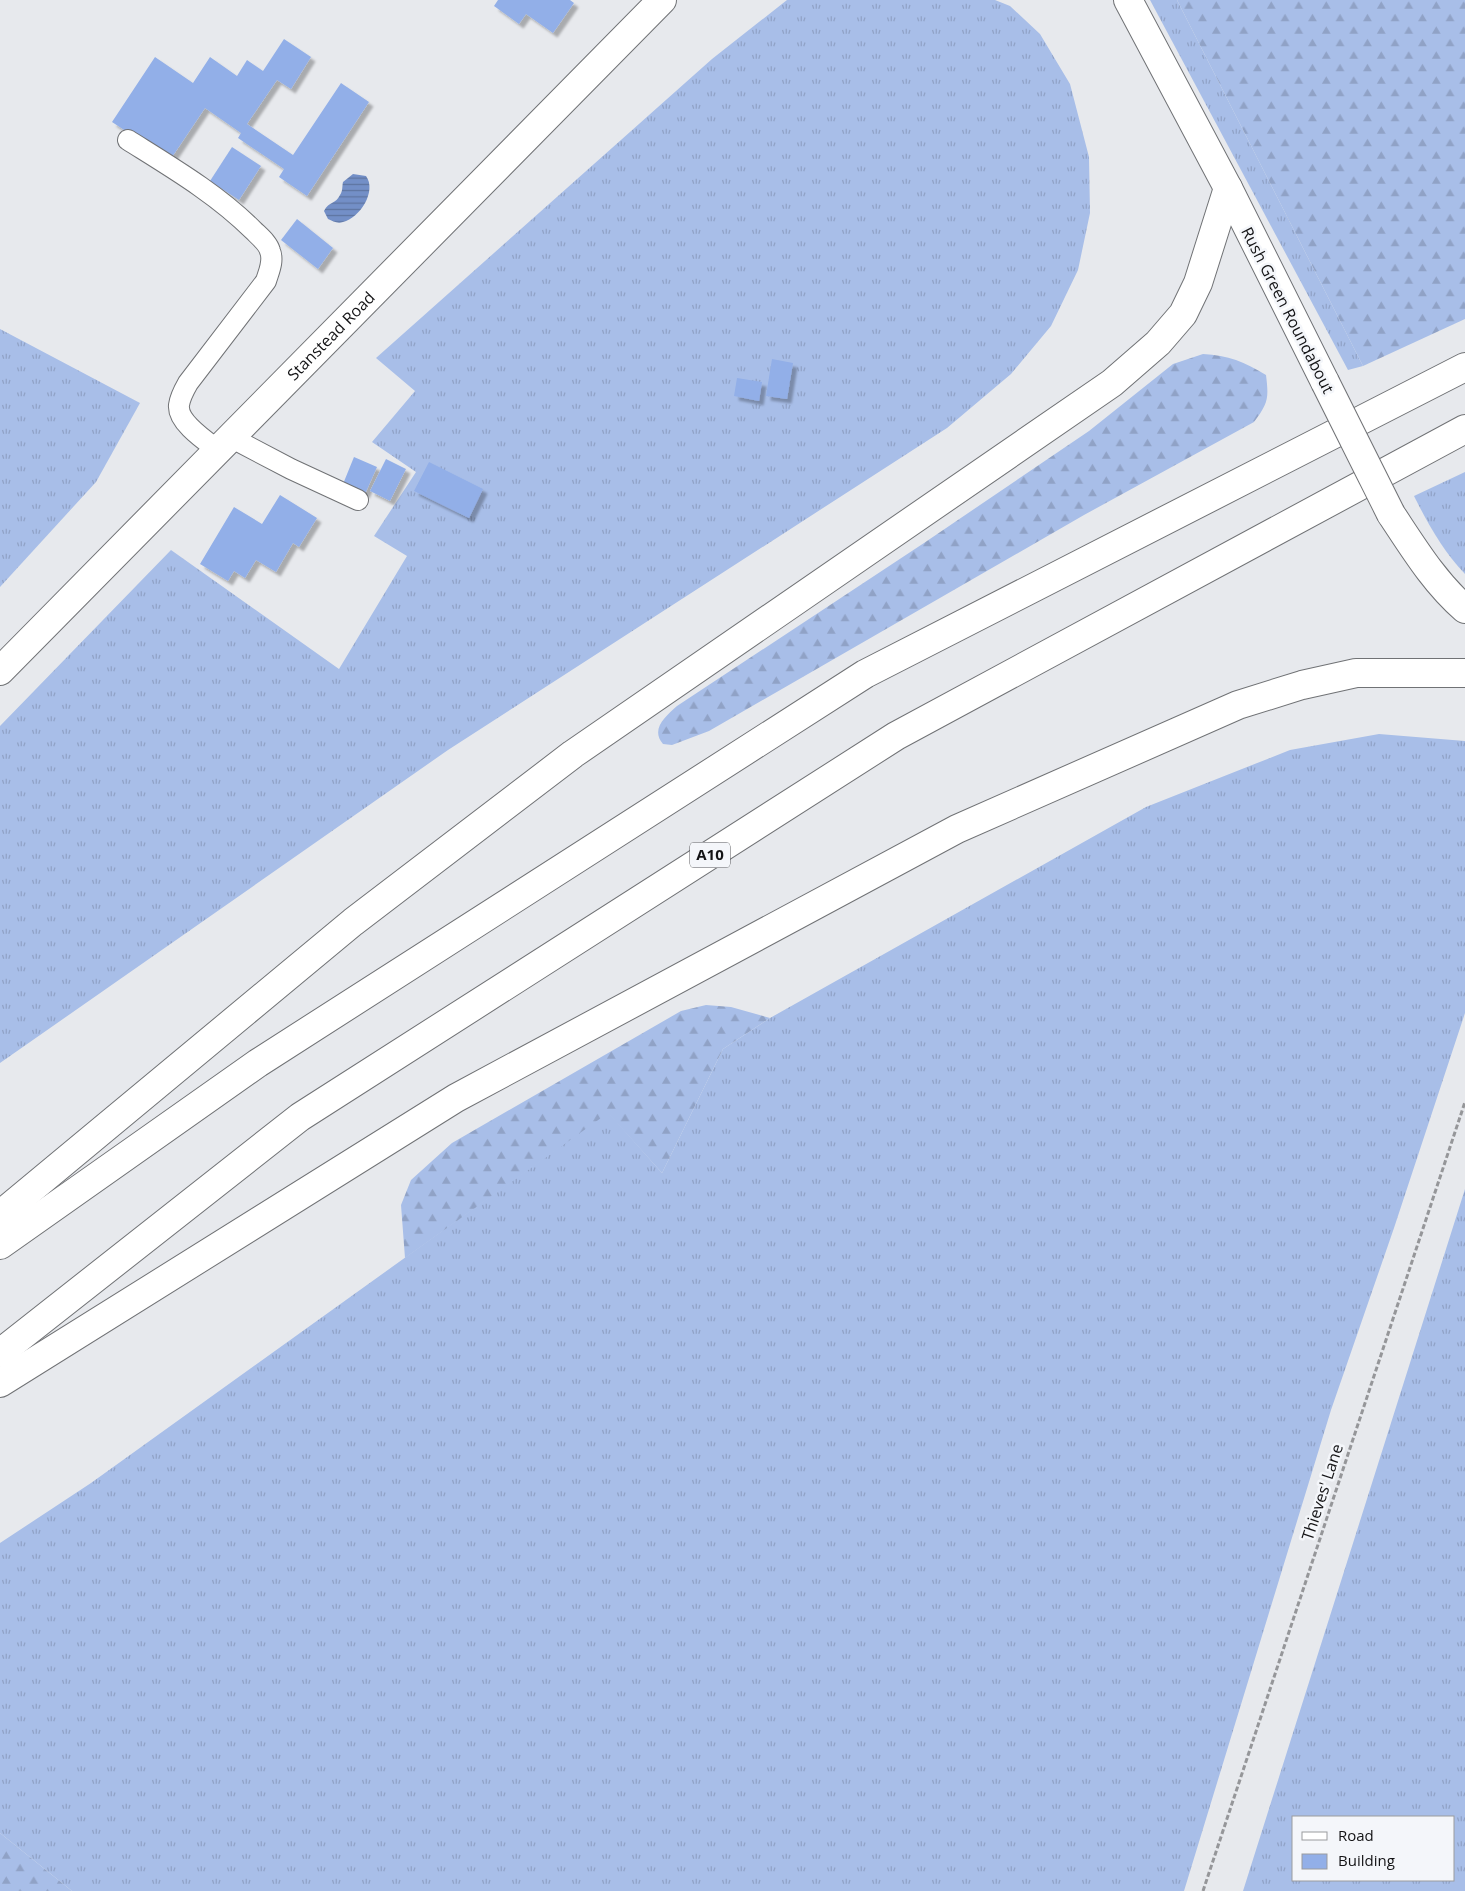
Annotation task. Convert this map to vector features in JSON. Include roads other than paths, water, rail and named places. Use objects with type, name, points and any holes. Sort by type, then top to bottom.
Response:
[{"type":"main road","name":"Stanstead Road","points":[[0,670],[662,0]]},
{"type":"main road","name":"Rush Green Roundabout","points":[[1127,4],[1228,188],[1391,514],[1426,567],[1452,598],[1465,609]]},
{"type":"main road","points":[[0,1215],[353,922],[573,754],[1112,383],[1158,343],[1183,314],[1198,283],[1228,188]]},
{"type":"main road","points":[[0,1245],[258,1062],[866,674],[1465,367]]},
{"type":"main road","name":"A10","points":[[0,1353],[300,1117],[888,742],[1465,429]]},
{"type":"main road","points":[[0,1383],[456,1098],[957,829],[1238,705],[1302,685],[1356,673],[1465,674]]},
{"type":"lane","points":[[128,140],[188,179],[244,220],[270,250],[272,264],[266,281],[188,383],[178,408],[184,420],[224,443],[290,469],[358,500]]}]
